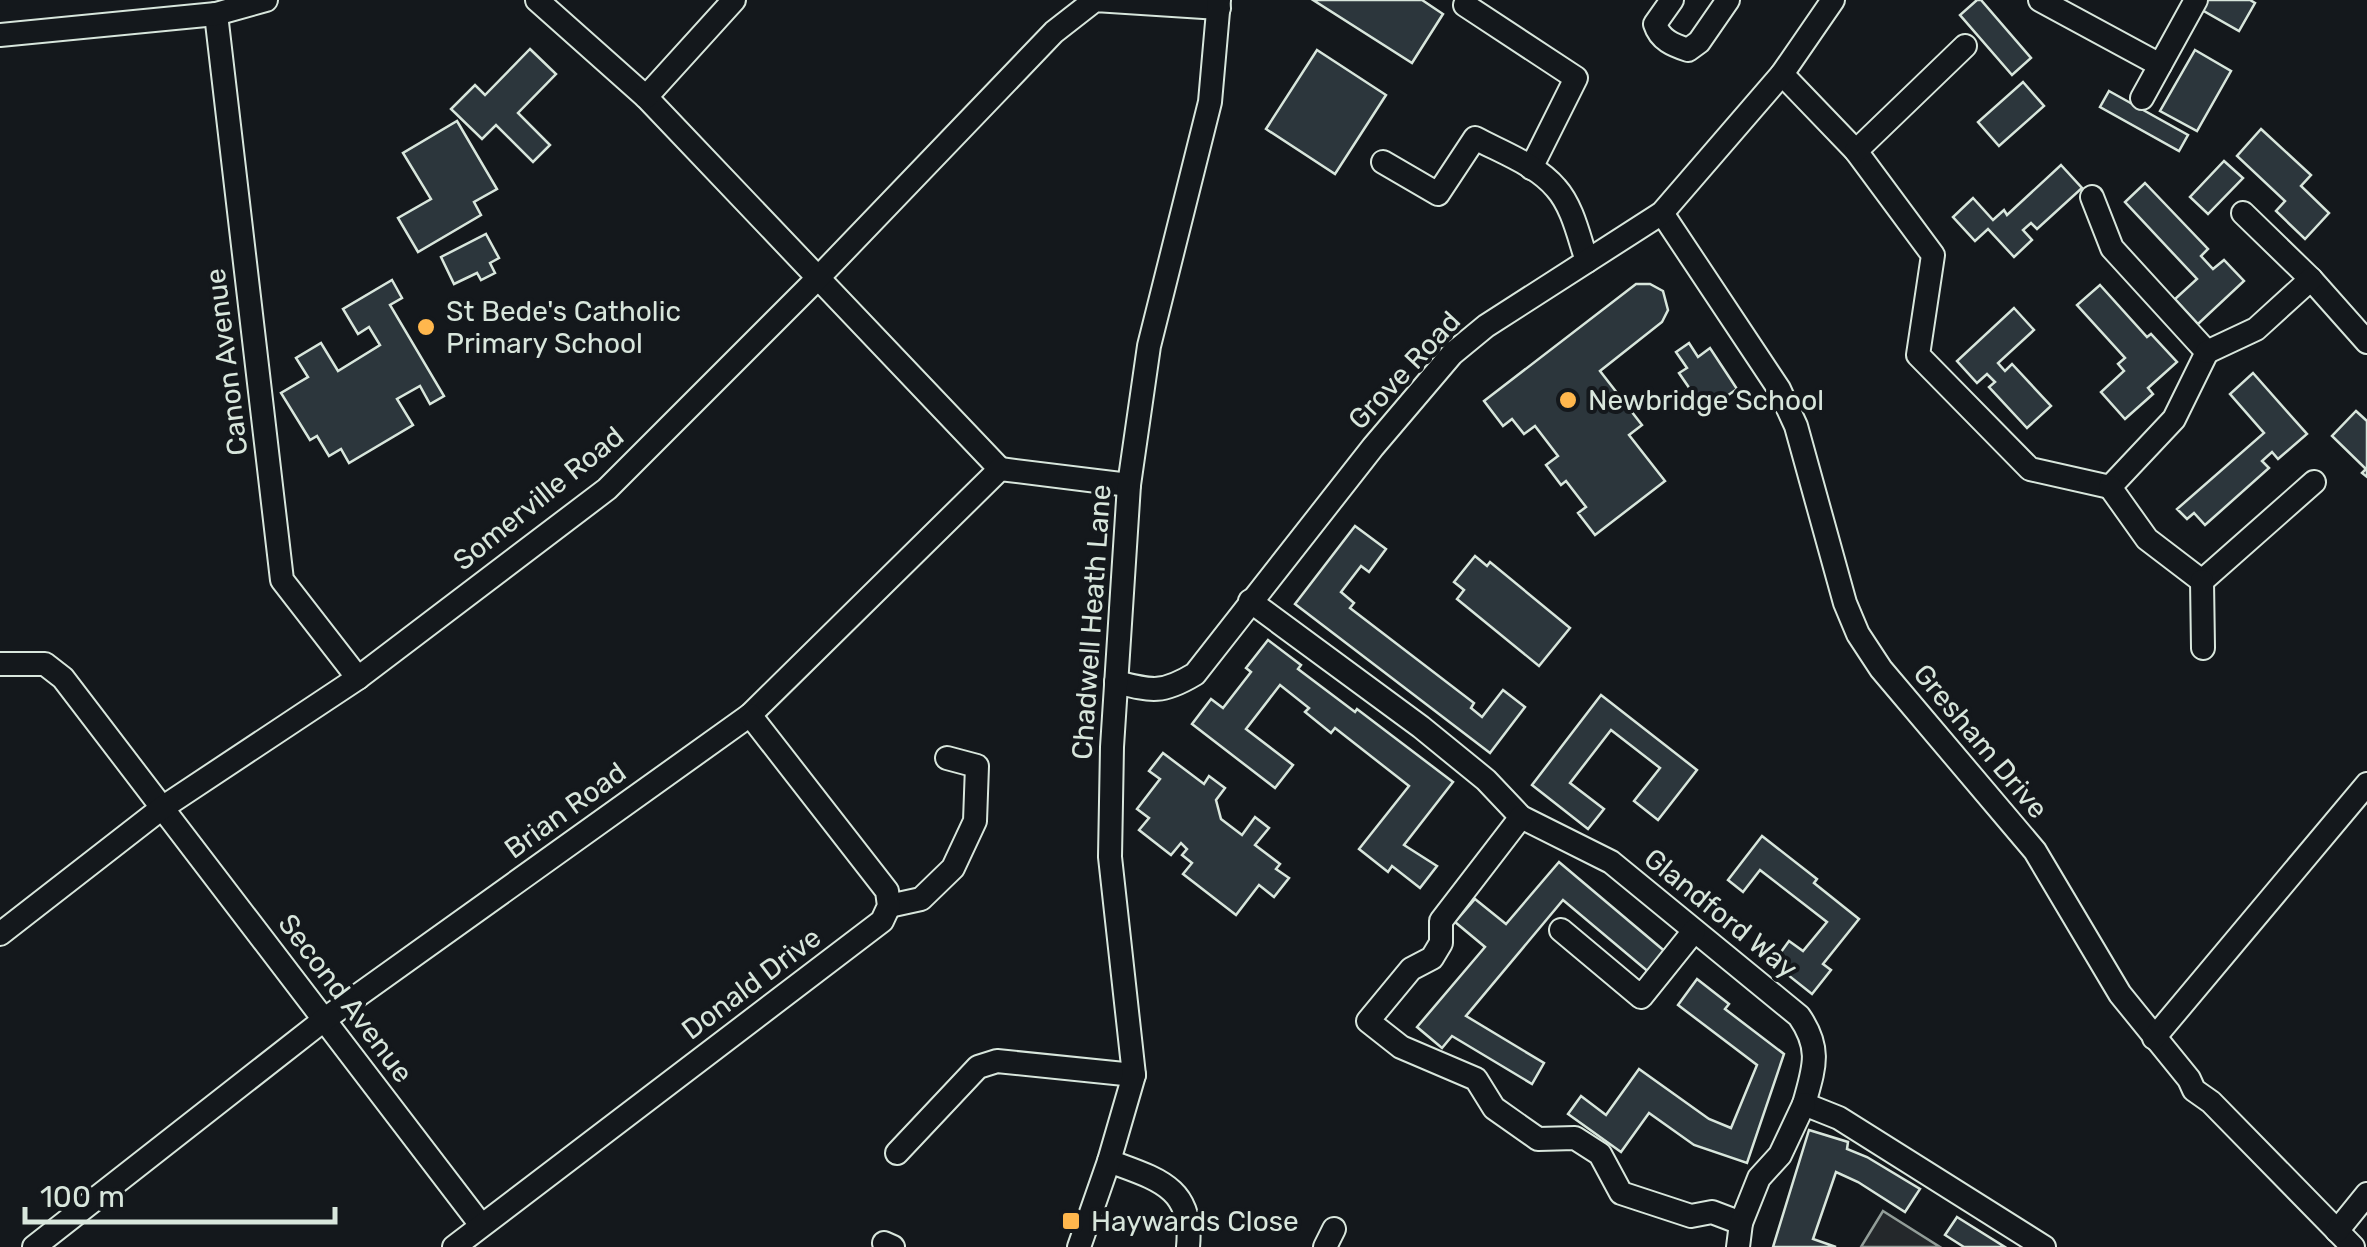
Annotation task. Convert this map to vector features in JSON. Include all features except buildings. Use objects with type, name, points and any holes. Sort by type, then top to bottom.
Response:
[{"type":"street","points":[[0,35],[216,14],[266,0]]},
{"type":"street","points":[[537,0],[646,97],[1000,469],[1129,486]]},
{"type":"street","points":[[646,97],[734,0]]},
{"type":"street","name":"Somerville Road","points":[[0,934],[162,808],[358,678],[607,489],[818,278],[1054,32],[1095,0],[1219,4]]},
{"type":"street","points":[[1672,0],[1655,24],[1658,34],[1688,50],[1699,42],[1728,0]]},
{"type":"street","name":"Grove Road","points":[[1116,682],[1155,692],[1176,686],[1195,674],[1452,354],[1486,326],[1662,213],[1782,74],[1833,0]]},
{"type":"street","points":[[2040,0],[2160,65]]},
{"type":"street","points":[[2142,98],[2196,0]]},
{"type":"street","name":"Chadwell Heath Lane","points":[[1079,1247],[1134,1075],[1110,857],[1129,486],[1149,346],[1210,102],[1219,4]]},
{"type":"street","points":[[1464,6],[1576,78],[1530,168]]},
{"type":"street","name":"Canon Avenue","points":[[216,14],[282,580],[358,678]]},
{"type":"street","points":[[1856,151],[1966,46]]},
{"type":"street","points":[[1782,74],[1856,151],[1933,255],[1918,355],[2030,469],[2110,487],[2147,539],[2202,581]]},
{"type":"street","points":[[1383,162],[1438,194],[1475,138],[1530,168],[1557,188],[1587,261]]},
{"type":"street","points":[[2092,197],[2112,248],[2208,352]]},
{"type":"street","points":[[2244,212],[2367,342]]},
{"type":"street","name":"Gresham Drive","points":[[1662,213],[1779,389],[1796,426],[1840,589],[1858,634],[1881,669],[2036,851],[2120,994],[2194,1090],[2211,1102],[2345,1239]]},
{"type":"street","points":[[2110,487],[2174,419],[2208,352],[2256,329],[2310,279]]},
{"type":"street","name":"Brian Road","points":[[34,1247],[325,1019],[750,715],[1000,469]]},
{"type":"street","points":[[2203,648],[2202,581],[2314,482]]},
{"type":"street","points":[[1250,601],[1421,727],[1486,780],[1520,817],[1441,921],[1441,943],[1432,958],[1411,969],[1368,1021],[1401,1047],[1476,1080],[1494,1108],[1538,1138],[1575,1138],[1600,1154],[1621,1193],[1691,1216],[1712,1212],[1742,1223]]},
{"type":"street","name":"Second Avenue","points":[[0,664],[45,664],[63,678],[482,1225]]},
{"type":"street","points":[[750,715],[887,890],[889,906],[921,899],[953,868],[976,820],[977,766],[947,758]]},
{"type":"street","points":[[2154,1038],[2367,784]]},
{"type":"street","name":"Glandford Way","points":[[1520,817],[1611,862],[1800,1016],[1811,1032],[1815,1048],[1813,1071],[1804,1104],[1780,1155],[1759,1178],[1742,1223],[1738,1247]]},
{"type":"street","name":"Donald Drive","points":[[454,1247],[882,921],[889,906]]},
{"type":"street","points":[[1561,930],[1641,997],[1694,931]]},
{"type":"street","points":[[898,1153],[978,1067],[997,1061],[1134,1075]]},
{"type":"street","points":[[1804,1104],[1840,1118],[2044,1247]]},
{"type":"street","points":[[1109,1162],[1161,1180],[1178,1196],[1190,1227],[1188,1247]]},
{"type":"street","points":[[2345,1239],[2367,1194]]},
{"type":"shaded area","points":[[1883,1211],[1940,1247],[1861,1247]]},
{"type":"place","name":"St Bede's Catholic Primary School","points":[[426,327]]},
{"type":"place","name":"Newbridge School","points":[[1568,400]]},
{"type":"place","name":"Haywards Close","points":[[1071,1221]]}]
